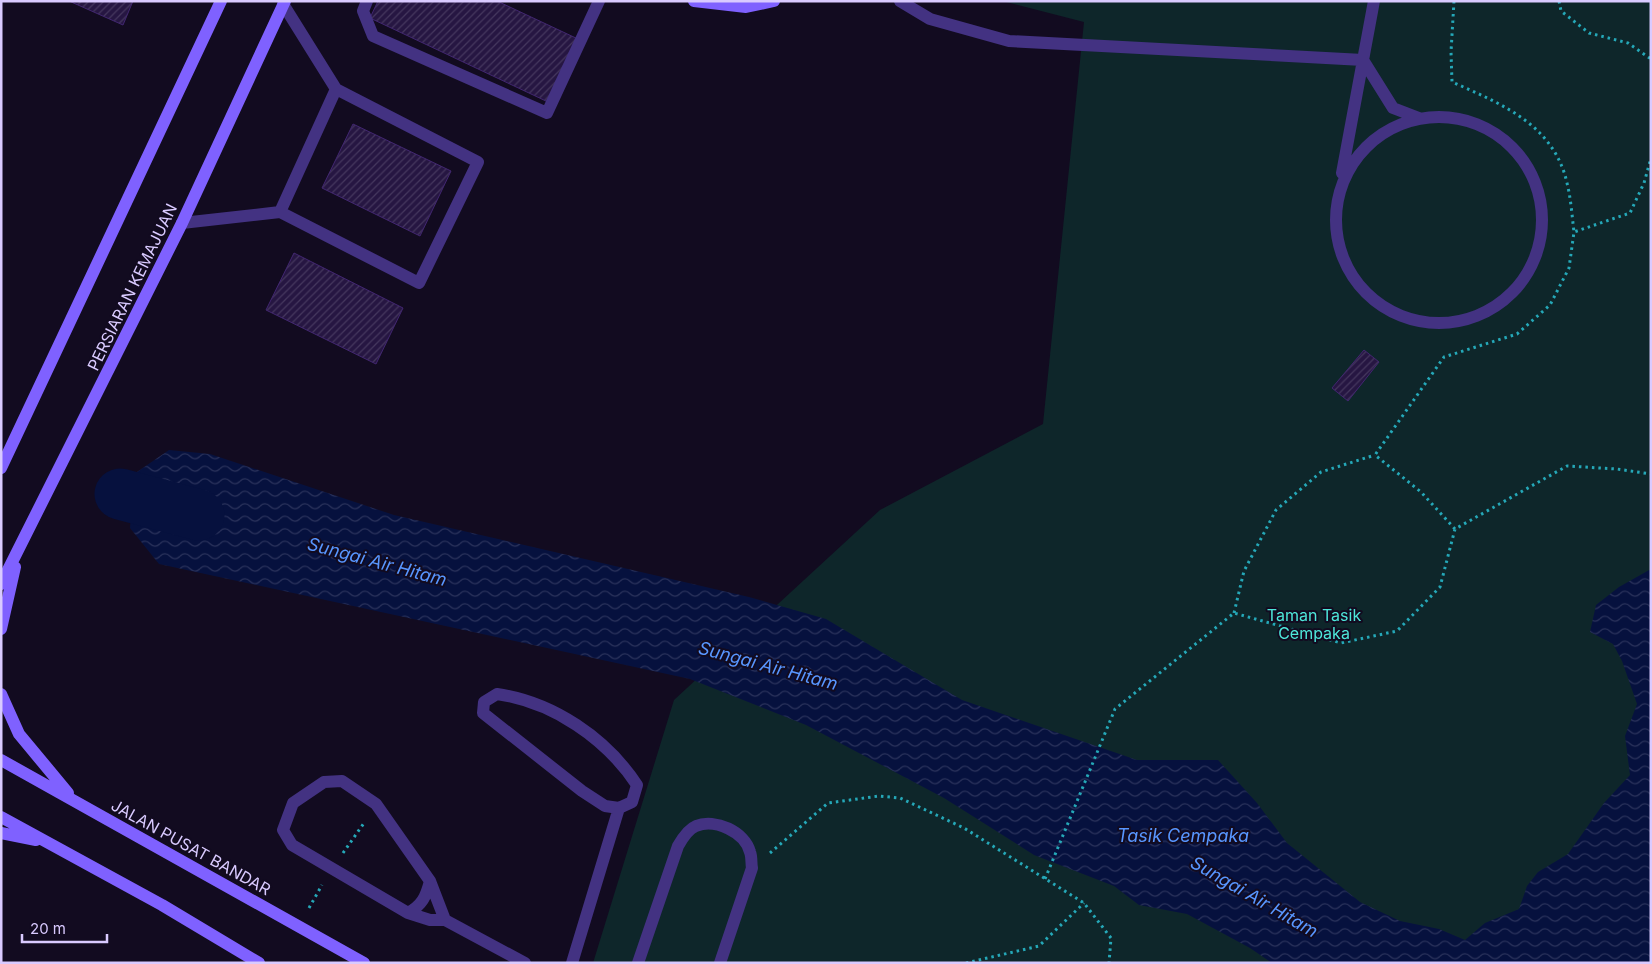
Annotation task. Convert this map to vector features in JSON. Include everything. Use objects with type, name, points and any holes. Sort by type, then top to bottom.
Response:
[{"type":"main road","points":[[1,468],[221,1]]},
{"type":"main road","points":[[694,1],[746,7],[774,1]]},
{"type":"main road","name":"PERSIARAN KEMAJUAN","points":[[1,584],[182,223],[284,3]]},
{"type":"main road","points":[[1,629],[20,545]]},
{"type":"main road","points":[[1,694],[19,734],[74,801]]},
{"type":"main road","name":"JALAN PUSAT BANDAR","points":[[1,760],[364,963]]},
{"type":"main road","points":[[1,817],[259,963]]},
{"type":"main road","points":[[1,833],[48,842]]},
{"type":"lane","points":[[367,1],[363,11],[373,36],[547,114],[599,1]]},
{"type":"lane","points":[[900,1],[930,19],[1009,41],[1363,60]]},
{"type":"lane","points":[[1338,191],[1352,161],[1374,138],[1404,122],[1436,116],[1469,120],[1498,135],[1522,158],[1538,188],[1543,223],[1536,258],[1517,289],[1489,312],[1455,323],[1419,322],[1385,309],[1358,285],[1341,256],[1334,224],[1338,191],[1374,1]]},
{"type":"lane","points":[[182,223],[280,212],[419,283],[478,162],[336,89],[284,3]]},
{"type":"lane","points":[[1363,60],[1393,108],[1421,119]]},
{"type":"lane","points":[[280,212],[336,89]]},
{"type":"lane","points":[[572,963],[619,808],[632,802],[637,785],[625,766],[602,743],[560,714],[518,697],[497,694],[484,702],[483,713],[582,791],[605,806],[619,808]]},
{"type":"lane","points":[[445,920],[430,881],[376,804],[342,781],[324,782],[293,803],[282,830],[292,845],[408,913],[430,920],[445,920],[524,963]]},
{"type":"lane","points":[[638,963],[678,846],[686,834],[695,826],[710,824],[731,830],[743,839],[750,851],[752,868],[720,963]]},
{"type":"lane","points":[[408,913],[418,907],[426,897],[430,881]]},
{"type":"path","points":[[1045,879],[1115,709],[1234,613],[1244,571],[1276,510],[1321,472],[1375,455],[1444,357],[1517,334],[1550,305],[1569,268],[1574,232],[1567,182],[1552,145],[1518,113],[1452,82],[1451,52],[1454,1]]},
{"type":"path","points":[[1558,1],[1561,10],[1589,33],[1628,43],[1651,59]]},
{"type":"path","points":[[1574,232],[1630,213],[1644,183],[1651,158]]},
{"type":"path","points":[[1375,455],[1421,492],[1455,529]]},
{"type":"path","points":[[1234,613],[1341,644],[1397,631],[1440,587],[1455,529],[1567,466],[1617,469],[1651,474]]},
{"type":"path","points":[[752,868],[828,803],[879,796],[900,798],[964,828],[1084,903],[1111,938],[1109,963]]},
{"type":"path","points":[[966,963],[1039,946],[1084,903]]},
{"type":"green space","name":"Taman Tasik Cempaka","points":[[1002,1],[1651,1],[1651,963],[593,963],[674,700],[880,510],[1043,424],[1084,22]]},
{"type":"water","name":"Tasik Cempaka","points":[[169,450],[210,454],[394,515],[749,597],[826,619],[962,700],[1137,760],[1218,760],[1257,803],[1287,843],[1360,902],[1400,921],[1439,929],[1465,940],[1485,923],[1519,909],[1527,886],[1538,872],[1568,854],[1604,803],[1630,775],[1625,736],[1637,704],[1622,661],[1613,644],[1590,632],[1596,605],[1619,587],[1651,569],[1651,963],[1272,963],[1250,948],[1187,914],[1139,905],[1114,886],[1034,855],[944,798],[806,725],[690,679],[159,564],[130,528],[134,474]]},
{"type":"building","points":[[69,1],[133,1],[123,25]]},
{"type":"building","points":[[378,1],[497,1],[578,39],[548,102],[370,18]]},
{"type":"building","points":[[353,124],[451,171],[420,236],[322,188]]},
{"type":"building","points":[[294,253],[403,308],[376,364],[266,310]]},
{"type":"building","points":[[1364,350],[1379,362],[1348,401],[1332,388]]},
{"type":"waterway","name":"Sungai Air Hitam","points":[[120,494],[199,515]]}]
